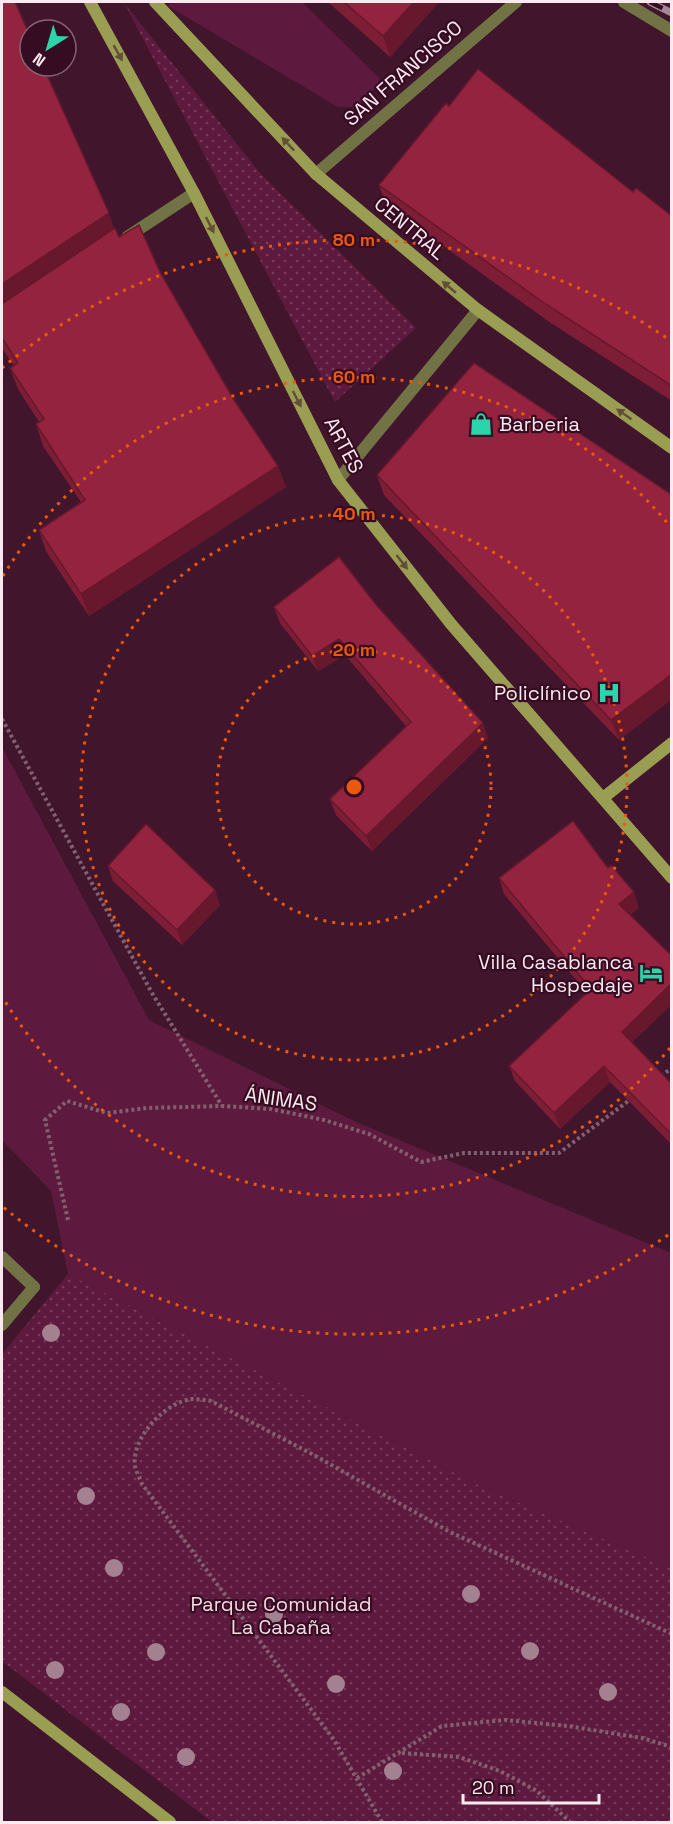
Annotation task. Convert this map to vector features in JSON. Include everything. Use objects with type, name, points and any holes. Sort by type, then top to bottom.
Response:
[{"type":"main road","name":"ARTES","points":[[90,2],[194,193],[338,480],[451,624],[672,878]]},
{"type":"main road","name":"CENTRAL","points":[[155,2],[316,174],[478,310],[672,448]]},
{"type":"main road","points":[[603,798],[672,743]]},
{"type":"main road","points":[[2,1692],[170,1822]]},
{"type":"street","name":"SAN FRANCISCO","points":[[316,174],[516,2]]},
{"type":"street","points":[[624,2],[672,31]]},
{"type":"street","points":[[117,244],[194,193]]},
{"type":"street","points":[[338,480],[478,310]]},
{"type":"street","points":[[2,1257],[34,1287],[2,1325]]},
{"type":"path","name":"ÁNIMAS","points":[[2,719],[152,993],[222,1106],[271,1109],[324,1120],[369,1134],[421,1162],[464,1153],[559,1153],[634,1096]]},
{"type":"path","points":[[653,1082],[672,1068]]},
{"type":"path","points":[[68,1221],[45,1120],[67,1101],[107,1113],[147,1108],[222,1106]]},
{"type":"path","points":[[382,1822],[334,1740],[142,1484],[135,1465],[137,1447],[147,1428],[161,1413],[177,1403],[192,1399],[211,1401],[312,1454],[450,1532],[672,1634]]},
{"type":"path","points":[[357,1778],[442,1726],[505,1720],[568,1726],[672,1747]]},
{"type":"path","points":[[400,1753],[459,1757],[500,1771],[537,1791],[570,1822]]},
{"type":"green space","points":[[173,2],[302,2],[380,79],[362,107],[338,107],[168,6]]},
{"type":"green space","points":[[124,3],[260,173],[416,328],[335,402]]},
{"type":"green space","points":[[2,747],[149,1020],[356,1122],[671,1253],[671,1568],[478,1485],[68,1274],[51,1191],[2,1140]]},
{"type":"green space","name":"Parque Comunidad La Cabaña","points":[[68,1274],[478,1485],[671,1568],[671,1822],[212,1822],[2,1661],[2,1354]]},
{"type":"building","points":[[2,2],[15,2],[22,18],[18,18],[18,78],[48,78],[109,213],[2,284]]},
{"type":"building","points":[[344,2],[414,2],[383,36]]},
{"type":"building","points":[[478,69],[633,192],[636,188],[672,216],[672,386],[544,303],[379,185],[446,103],[449,106]]},
{"type":"building","points":[[139,225],[160,272],[191,326],[234,400],[278,466],[81,594],[39,530],[85,500],[36,424],[44,419],[10,368],[18,363],[2,338],[2,304],[115,228],[119,237]]},
{"type":"building","points":[[474,363],[672,495],[672,674],[611,720],[377,475]]},
{"type":"building","points":[[339,557],[377,606],[483,723],[366,836],[330,799],[411,722],[339,639],[312,656],[274,607]]},
{"type":"building","points":[[573,821],[608,868],[611,865],[634,892],[619,904],[672,956],[672,983],[622,1032],[670,1082],[672,1081],[672,1135],[604,1066],[554,1113],[509,1066],[591,989],[499,878]]},
{"type":"building","points":[[146,824],[215,890],[177,930],[108,866]]},
{"type":"railway","points":[[650,2],[672,13]]},
{"type":"place","name":"Barberia","points":[[481,424]]},
{"type":"place","name":"Policlínico","points":[[609,693]]},
{"type":"place","name":"Villa Casablanca Hospedaje","points":[[651,973]]}]
